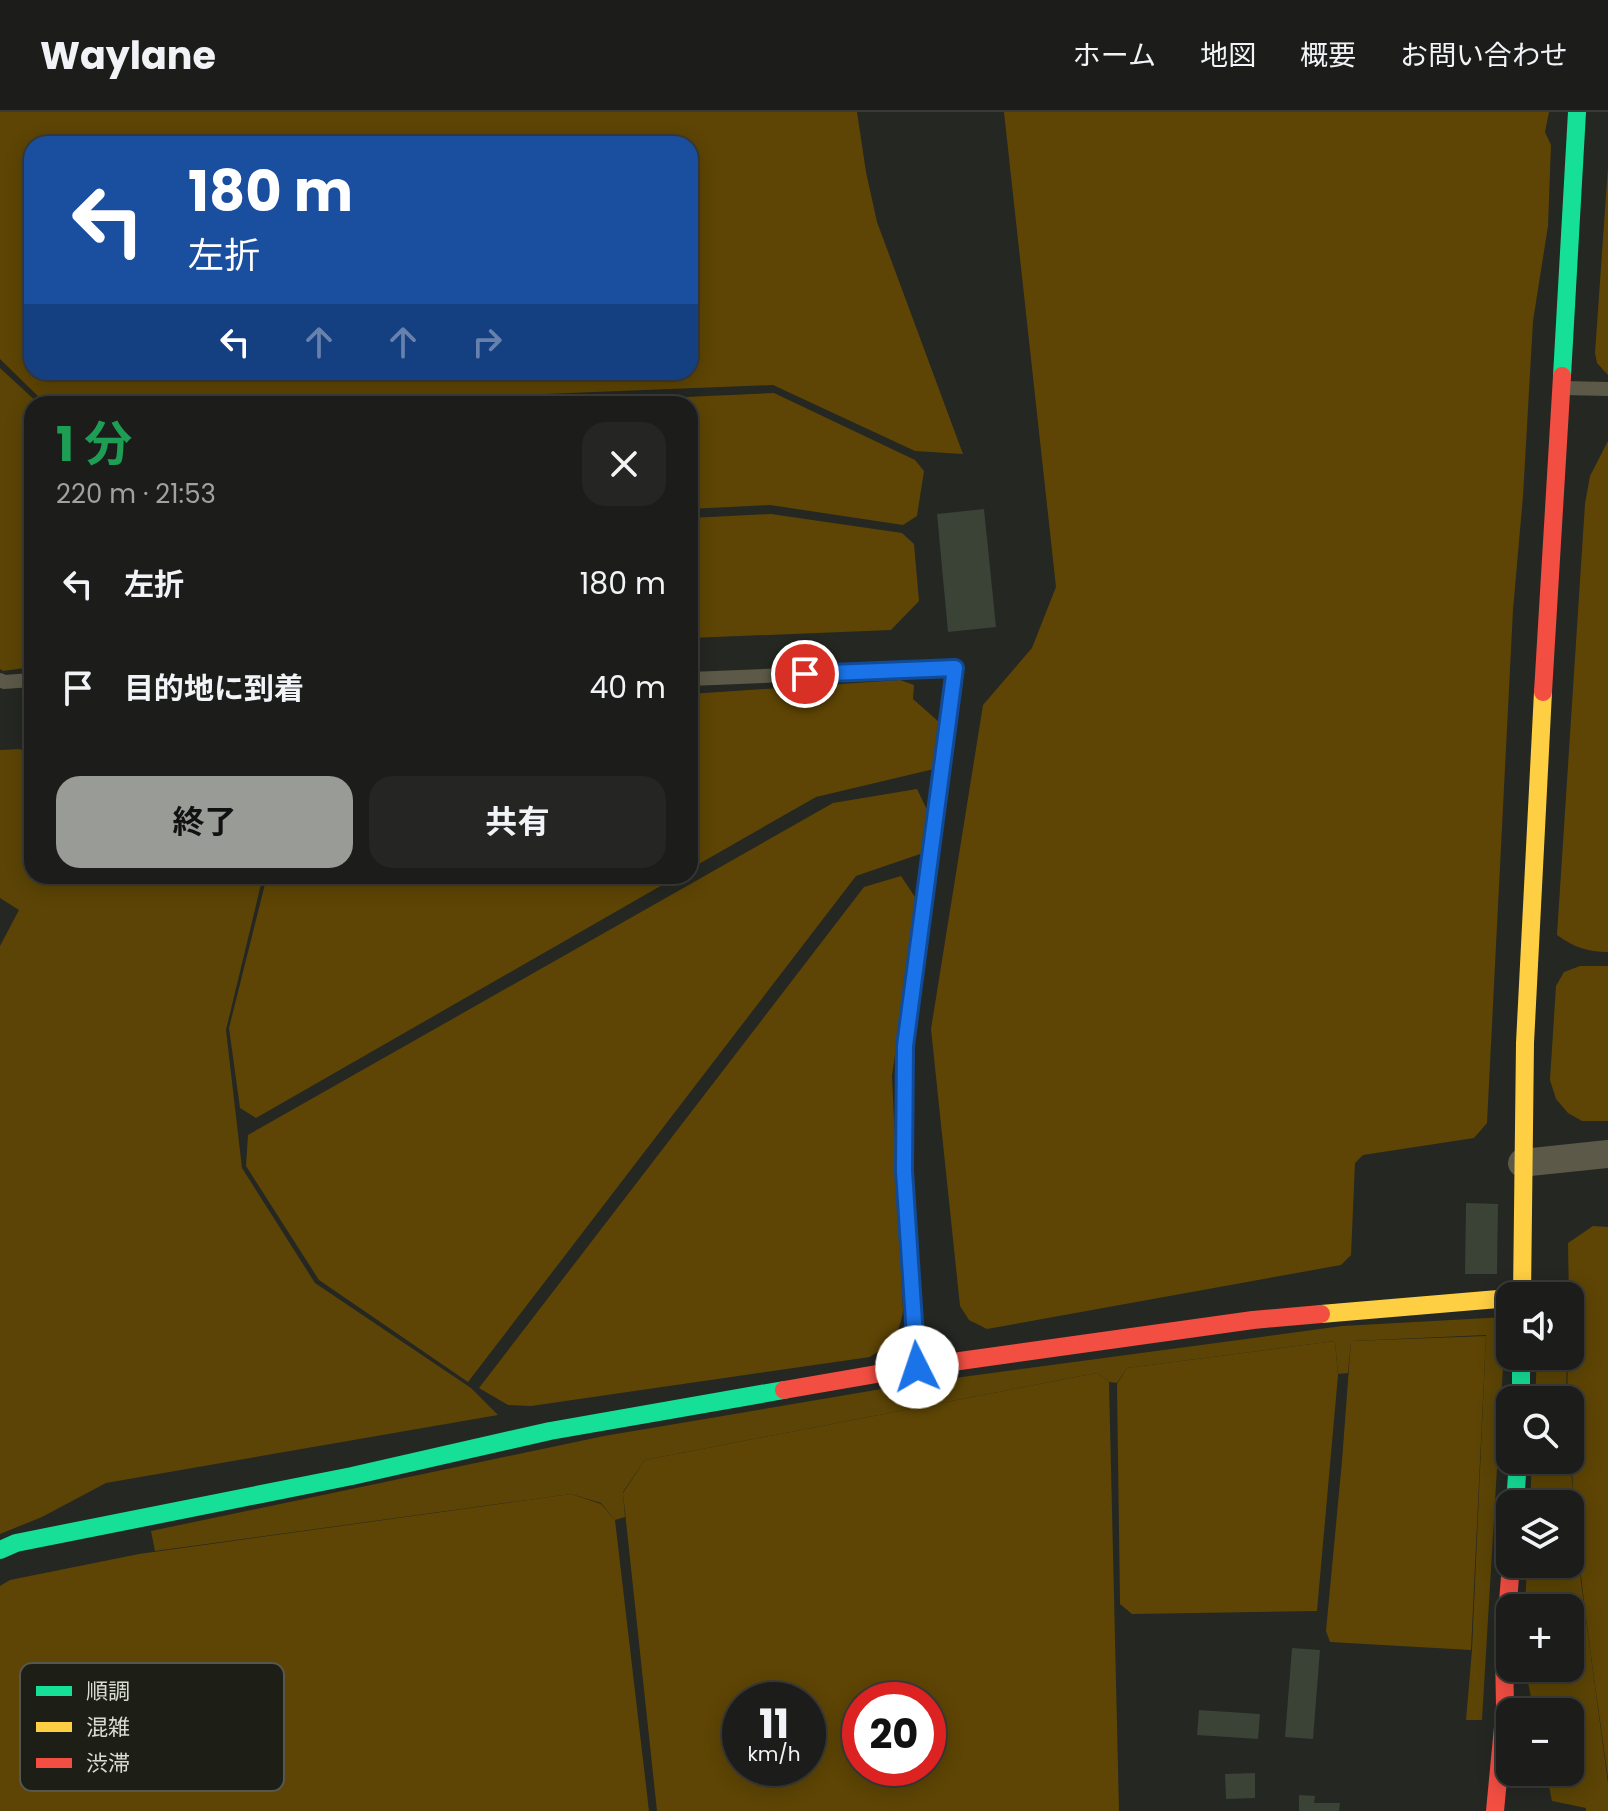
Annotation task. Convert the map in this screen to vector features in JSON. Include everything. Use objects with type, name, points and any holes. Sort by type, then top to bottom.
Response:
[{"type":"street","points":[[1522,1282],[1525,1043],[1577,112]]},
{"type":"street","points":[[1522,1163],[1608,1154]]},
{"type":"street","points":[[0,1550],[16,1543],[352,1476],[550,1431],[917,1367],[1253,1320],[1496,1299]]},
{"type":"street","points":[[1495,1811],[1505,1706],[1504,1653],[1510,1578]]},
{"type":"lane","points":[[1562,387],[1608,389]]},
{"type":"lane","points":[[698,679],[955,668],[905,1046],[904,1171],[917,1367]]},
{"type":"lane","points":[[0,680],[24,681]]},
{"type":"shaded area","points":[[0,112],[857,112],[877,222],[963,454],[915,451],[773,385],[493,396],[38,396],[0,359]]},
{"type":"shaded area","points":[[1004,112],[1549,112],[1545,132],[1551,145],[1548,226],[1533,321],[1513,610],[1487,1123],[1474,1138],[1363,1155],[1355,1163],[1351,1255],[1341,1265],[987,1329],[969,1320],[960,1306],[931,1029],[983,705],[1032,648],[1056,587]]},
{"type":"shaded area","points":[[1608,167],[1608,375],[1597,363],[1595,353]]},
{"type":"shaded area","points":[[0,368],[30,396],[24,396],[24,668],[0,669]]},
{"type":"shaded area","points":[[774,393],[915,460],[924,471],[917,516],[903,525],[770,505],[698,509],[698,396]]},
{"type":"shaded area","points":[[1608,441],[1608,952],[1581,948],[1557,935],[1585,504],[1590,476]]},
{"type":"shaded area","points":[[771,514],[902,533],[914,544],[919,601],[891,630],[698,638],[698,518]]},
{"type":"shaded area","points":[[900,680],[914,685],[913,699],[939,722],[934,769],[816,797],[698,864],[698,693]]},
{"type":"shaded area","points":[[21,749],[24,756],[24,884],[261,884],[226,1030],[242,1168],[315,1283],[471,1388],[498,1415],[106,1483],[42,1517],[0,1534],[0,946],[19,910],[0,898],[0,750]]},
{"type":"shaded area","points":[[917,789],[929,814],[923,853],[856,876],[468,1382],[319,1280],[246,1166],[248,1135],[690,884],[698,884],[698,880],[833,803]]},
{"type":"shaded area","points":[[901,876],[917,900],[892,1076],[903,1311],[892,1338],[870,1357],[531,1406],[508,1405],[479,1388],[864,887]]},
{"type":"shaded area","points":[[265,884],[664,884],[256,1118],[240,1108],[229,1028]]},
{"type":"shaded area","points":[[1580,966],[1608,966],[1608,1121],[1582,1121],[1568,1113],[1556,1099],[1550,1080],[1556,986],[1564,972]]},
{"type":"shaded area","points":[[1593,1226],[1608,1227],[1608,1778],[1582,1578],[1584,1490],[1574,1490],[1573,1474],[1584,1474],[1584,1386],[1567,1386],[1568,1370],[1584,1370],[1584,1282],[1569,1282],[1568,1243]]},
{"type":"shaded area","points":[[1496,1318],[1496,1370],[1503,1370],[1502,1386],[1496,1386],[1497,1474],[1482,1720],[1466,1720],[1486,1335],[1351,1341],[1348,1373],[1338,1374],[1335,1341],[1127,1368],[1117,1383],[1109,1382],[1097,1373],[645,1460],[623,1492],[625,1517],[615,1520],[601,1503],[571,1494],[155,1551],[151,1531],[604,1436],[917,1383],[1342,1326]]},
{"type":"shaded area","points":[[1486,1336],[1471,1650],[1330,1642],[1326,1631],[1351,1341]]},
{"type":"shaded area","points":[[1335,1341],[1338,1375],[1317,1611],[1132,1614],[1120,1604],[1117,1384],[1127,1368]]},
{"type":"shaded area","points":[[1536,1370],[1567,1370],[1566,1386],[1536,1386]]},
{"type":"shaded area","points":[[1097,1373],[1109,1382],[1119,1811],[657,1811],[623,1493],[645,1460]]},
{"type":"shaded area","points":[[1531,1474],[1571,1474],[1573,1490],[1531,1490]]},
{"type":"shaded area","points":[[571,1494],[601,1504],[615,1520],[649,1811],[0,1811],[0,1586],[10,1580],[139,1554]]},
{"type":"shaded area","points":[[1526,1578],[1581,1578],[1583,1594],[1526,1594]]},
{"type":"shaded area","points":[[1584,1604],[1608,1783],[1608,1811],[1586,1811],[1586,1808],[1552,1801],[1549,1786],[1584,1786],[1584,1698],[1531,1698],[1528,1682],[1584,1682]]},
{"type":"building","points":[[984,509],[996,627],[948,632],[937,514]]},
{"type":"building","points":[[1466,1203],[1498,1204],[1497,1274],[1465,1274]]},
{"type":"building","points":[[1292,1648],[1320,1650],[1313,1739],[1285,1737]]},
{"type":"building","points":[[1199,1710],[1260,1714],[1258,1739],[1197,1735]]},
{"type":"building","points":[[1255,1773],[1255,1798],[1226,1799],[1225,1774]]},
{"type":"building","points":[[1299,1795],[1315,1796],[1314,1803],[1340,1803],[1339,1811],[1299,1811]]},
{"type":"traffic: fast","points":[[1562,376],[1577,112]]},
{"type":"traffic: fast","points":[[1521,1370],[1521,1386]]},
{"type":"traffic: fast","points":[[0,1550],[16,1543],[352,1476],[550,1431],[784,1390]]},
{"type":"traffic: fast","points":[[1516,1490],[1517,1474]]},
{"type":"traffic: slow","points":[[1522,1282],[1525,1043],[1543,692]]},
{"type":"traffic: slow","points":[[1321,1314],[1496,1299]]},
{"type":"traffic: jam","points":[[1543,692],[1562,376]]},
{"type":"traffic: jam","points":[[784,1390],[917,1367],[1253,1320],[1321,1314]]},
{"type":"traffic: jam","points":[[1495,1811],[1505,1706],[1504,1653],[1510,1578]]},
{"type":"route","points":[[805,674],[955,668],[905,1046],[904,1171],[917,1367]]}]
